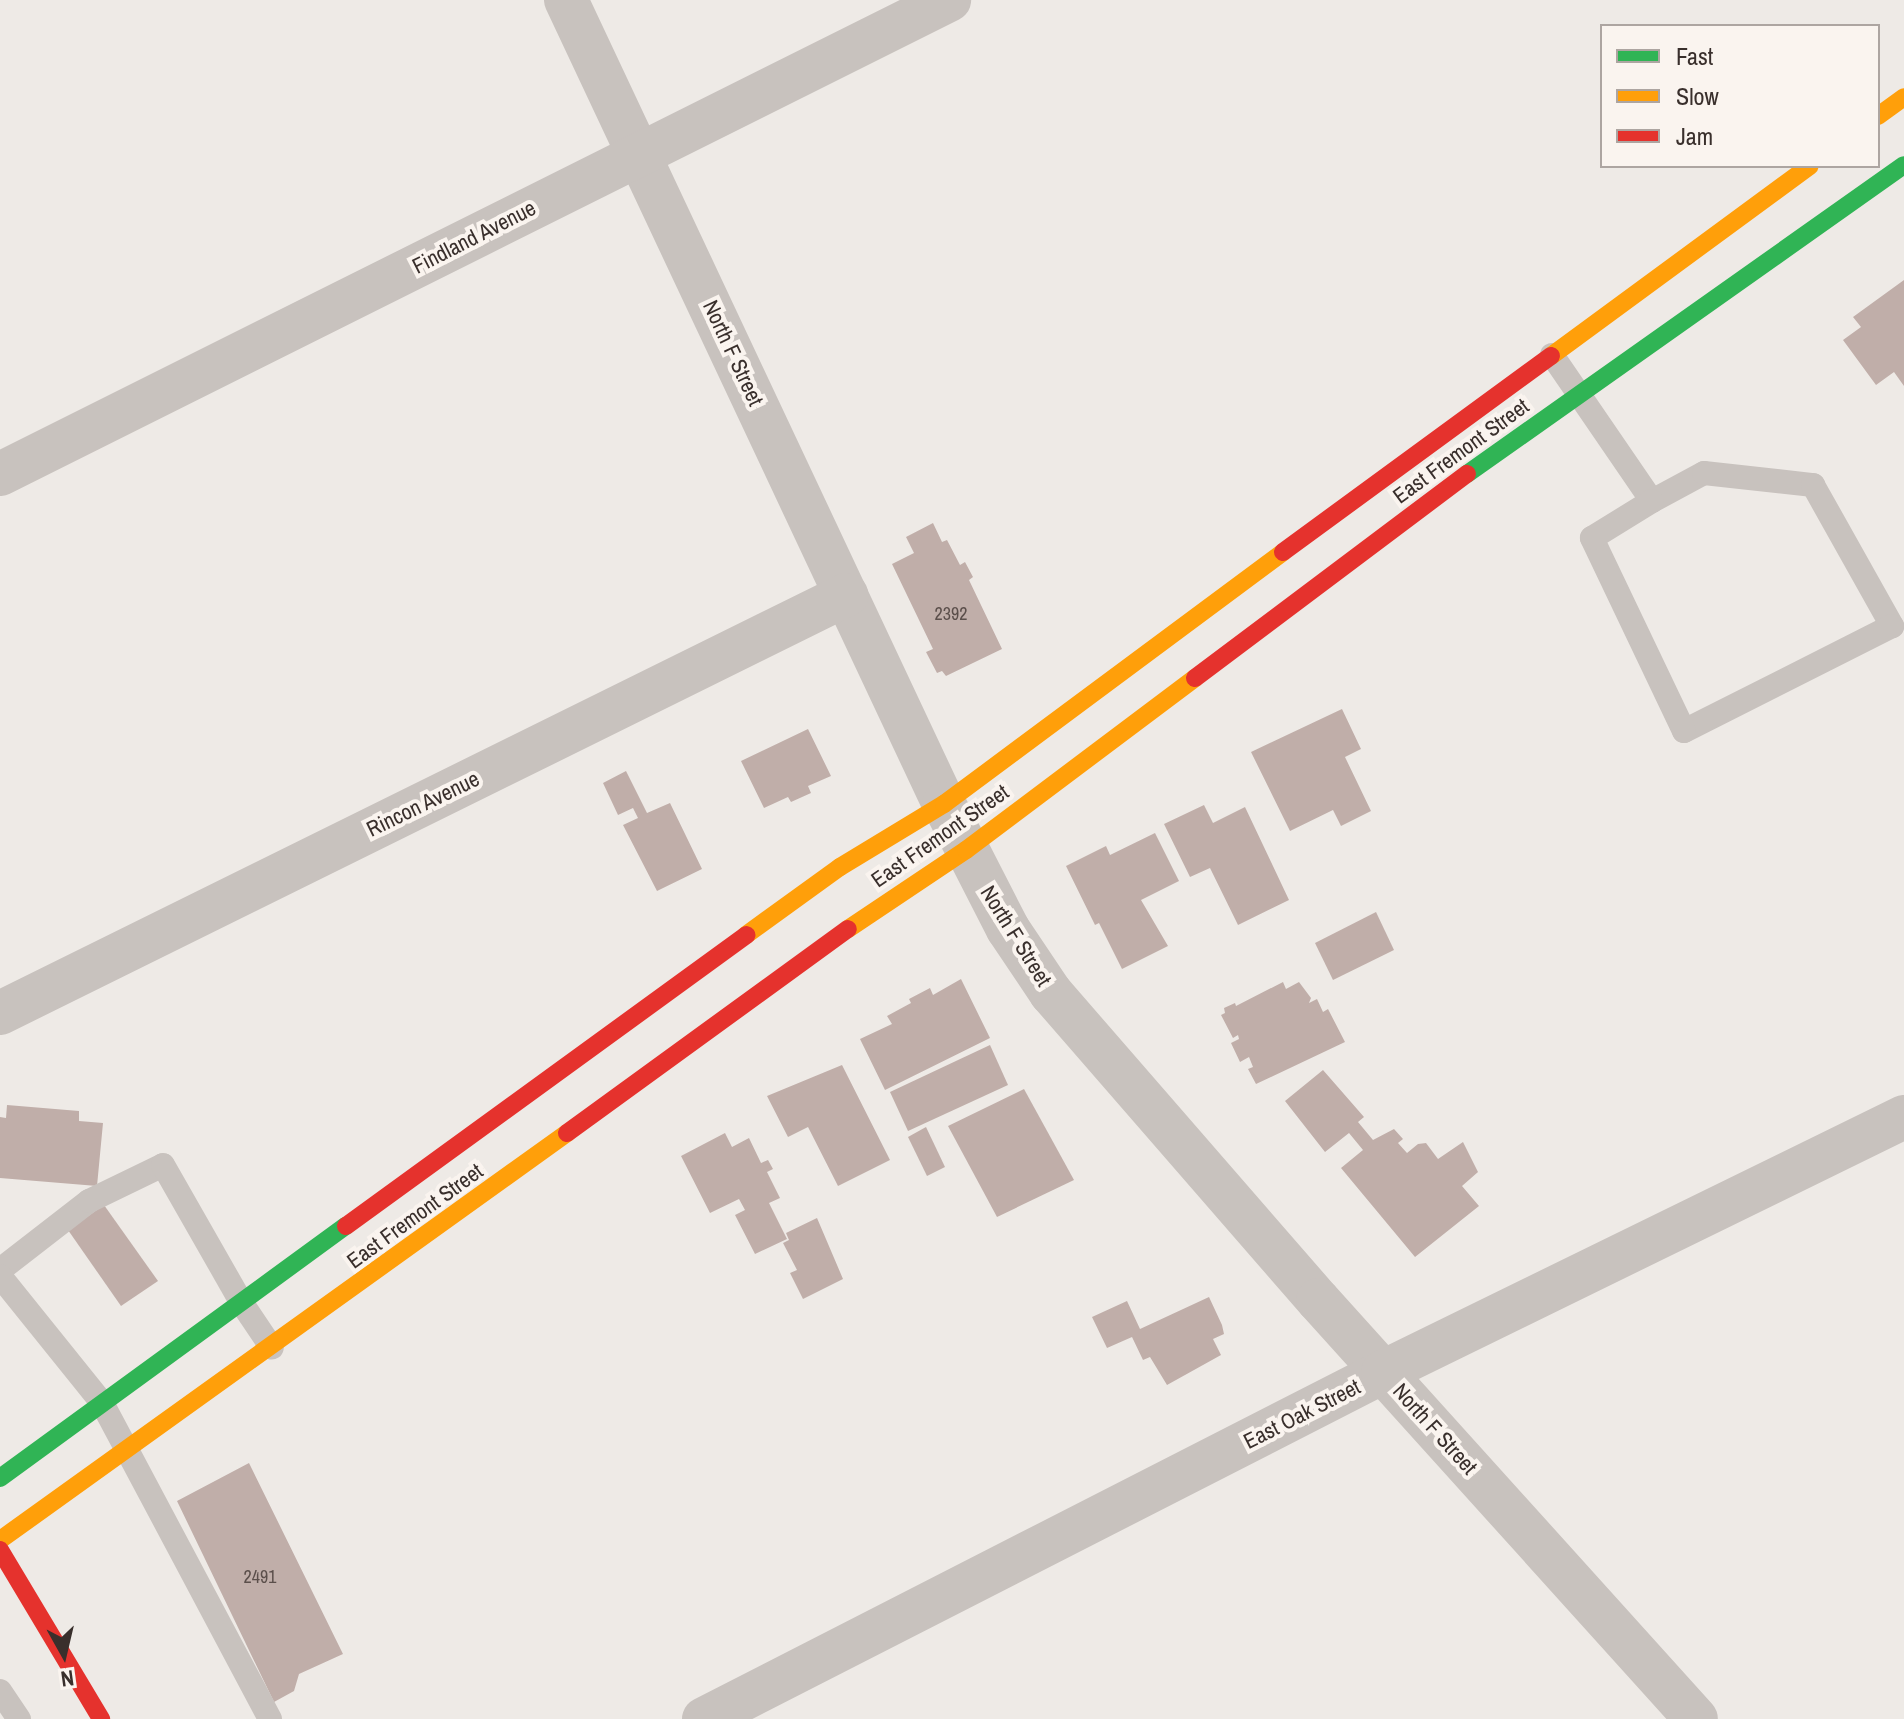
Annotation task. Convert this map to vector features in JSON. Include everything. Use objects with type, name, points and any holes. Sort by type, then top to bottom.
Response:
[{"type":"main road","points":[[1880,115],[1904,97]]},
{"type":"main road","name":"East Fremont Street","points":[[0,1540],[272,1348],[818,949],[966,850],[1579,394],[1904,165]]},
{"type":"main road","name":"East Fremont Street","points":[[0,1478],[840,867],[944,804],[1807,168]]},
{"type":"main road","points":[[0,1550],[101,1719]]},
{"type":"street","name":"North F Street","points":[[566,0],[944,804],[1008,929],[1051,993],[1383,1372],[1696,1719]]},
{"type":"street","name":"Findland Avenue","points":[[0,474],[949,0]]},
{"type":"street","name":"Rincon Avenue","points":[[0,1013],[846,595]]},
{"type":"street","name":"East Oak Street","points":[[704,1719],[1383,1372],[1904,1117]]},
{"type":"lane","points":[[1552,355],[1652,501]]},
{"type":"lane","points":[[1704,473],[1813,485],[1892,626],[1684,731],[1592,538],[1652,501],[1704,473]]},
{"type":"lane","points":[[270,1719],[102,1403],[0,1273],[89,1201],[163,1165],[241,1302],[272,1348]]},
{"type":"lane","points":[[0,1691],[19,1719]]},
{"type":"building","points":[[1904,280],[1904,386],[1894,372],[1876,385],[1843,340],[1861,327],[1853,317]]},
{"type":"building","points":[[933,523],[942,542],[947,540],[960,565],[965,562],[973,577],[969,580],[1002,649],[946,676],[942,671],[937,673],[926,652],[933,649],[892,564],[914,553],[906,537]]},
{"type":"building","points":[[1342,709],[1361,749],[1345,757],[1371,811],[1341,826],[1333,810],[1290,831],[1251,752]]},
{"type":"building","points":[[808,729],[831,776],[808,786],[811,793],[791,802],[788,797],[764,808],[741,761]]},
{"type":"building","points":[[626,771],[647,813],[670,803],[702,869],[657,891],[623,825],[638,818],[633,808],[618,815],[603,783]]},
{"type":"building","points":[[1204,805],[1213,823],[1245,807],[1289,900],[1238,925],[1210,868],[1190,877],[1164,824]]},
{"type":"building","points":[[1155,833],[1179,881],[1141,900],[1168,946],[1122,969],[1099,923],[1095,925],[1066,866],[1106,846],[1110,855]]},
{"type":"building","points":[[1376,912],[1394,950],[1333,980],[1315,943]]},
{"type":"building","points":[[961,979],[990,1038],[885,1090],[860,1039],[892,1024],[887,1016],[911,1003],[909,999],[930,988],[933,995]]},
{"type":"building","points":[[1283,982],[1286,989],[1299,982],[1311,998],[1309,1003],[1317,999],[1323,1012],[1328,1009],[1345,1042],[1256,1084],[1248,1069],[1253,1067],[1249,1057],[1240,1062],[1231,1043],[1239,1039],[1238,1035],[1233,1038],[1221,1015],[1225,1013],[1224,1008],[1235,1003],[1236,1006]]},
{"type":"building","points":[[990,1045],[1008,1085],[908,1131],[890,1092]]},
{"type":"building","points":[[842,1065],[890,1160],[838,1186],[808,1127],[788,1137],[767,1096]]},
{"type":"building","points":[[1323,1070],[1364,1117],[1358,1122],[1373,1140],[1394,1129],[1403,1139],[1398,1143],[1407,1153],[1418,1144],[1426,1143],[1438,1159],[1463,1142],[1478,1172],[1462,1186],[1479,1206],[1415,1257],[1341,1168],[1363,1150],[1349,1133],[1325,1152],[1285,1101]]},
{"type":"building","points":[[1024,1089],[1074,1180],[997,1217],[948,1126]]},
{"type":"building","points":[[7,1105],[79,1111],[79,1121],[103,1123],[97,1186],[0,1178],[0,1117],[6,1118]]},
{"type":"building","points":[[926,1127],[945,1167],[927,1176],[908,1137]]},
{"type":"building","points":[[725,1133],[732,1147],[749,1138],[761,1163],[768,1160],[773,1169],[767,1172],[780,1198],[769,1203],[787,1239],[755,1254],[735,1215],[745,1210],[739,1199],[710,1213],[681,1156]]},
{"type":"building","points":[[104,1205],[158,1281],[121,1306],[68,1230]]},
{"type":"building","points":[[817,1218],[843,1279],[803,1299],[790,1273],[797,1270],[783,1243],[789,1240],[786,1233]]},
{"type":"building","points":[[1209,1297],[1224,1334],[1213,1339],[1221,1355],[1167,1385],[1150,1357],[1143,1360],[1132,1337],[1107,1348],[1092,1317],[1127,1301],[1140,1329]]},
{"type":"building","points":[[249,1463],[343,1654],[299,1674],[294,1691],[274,1702],[177,1501]]},
{"type":"traffic: fast","points":[[1467,474],[1904,165]]},
{"type":"traffic: fast","points":[[0,1478],[346,1226]]},
{"type":"traffic: slow","points":[[1880,115],[1904,97]]},
{"type":"traffic: slow","points":[[1551,356],[1807,168]]},
{"type":"traffic: slow","points":[[746,935],[840,867],[944,804],[1283,552]]},
{"type":"traffic: slow","points":[[848,929],[966,850],[1195,678]]},
{"type":"traffic: slow","points":[[0,1540],[567,1133]]},
{"type":"traffic: jam","points":[[1283,552],[1551,356]]},
{"type":"traffic: jam","points":[[1195,678],[1467,474]]},
{"type":"traffic: jam","points":[[567,1133],[848,929]]},
{"type":"traffic: jam","points":[[346,1226],[746,935]]},
{"type":"traffic: jam","points":[[0,1550],[101,1719]]}]
